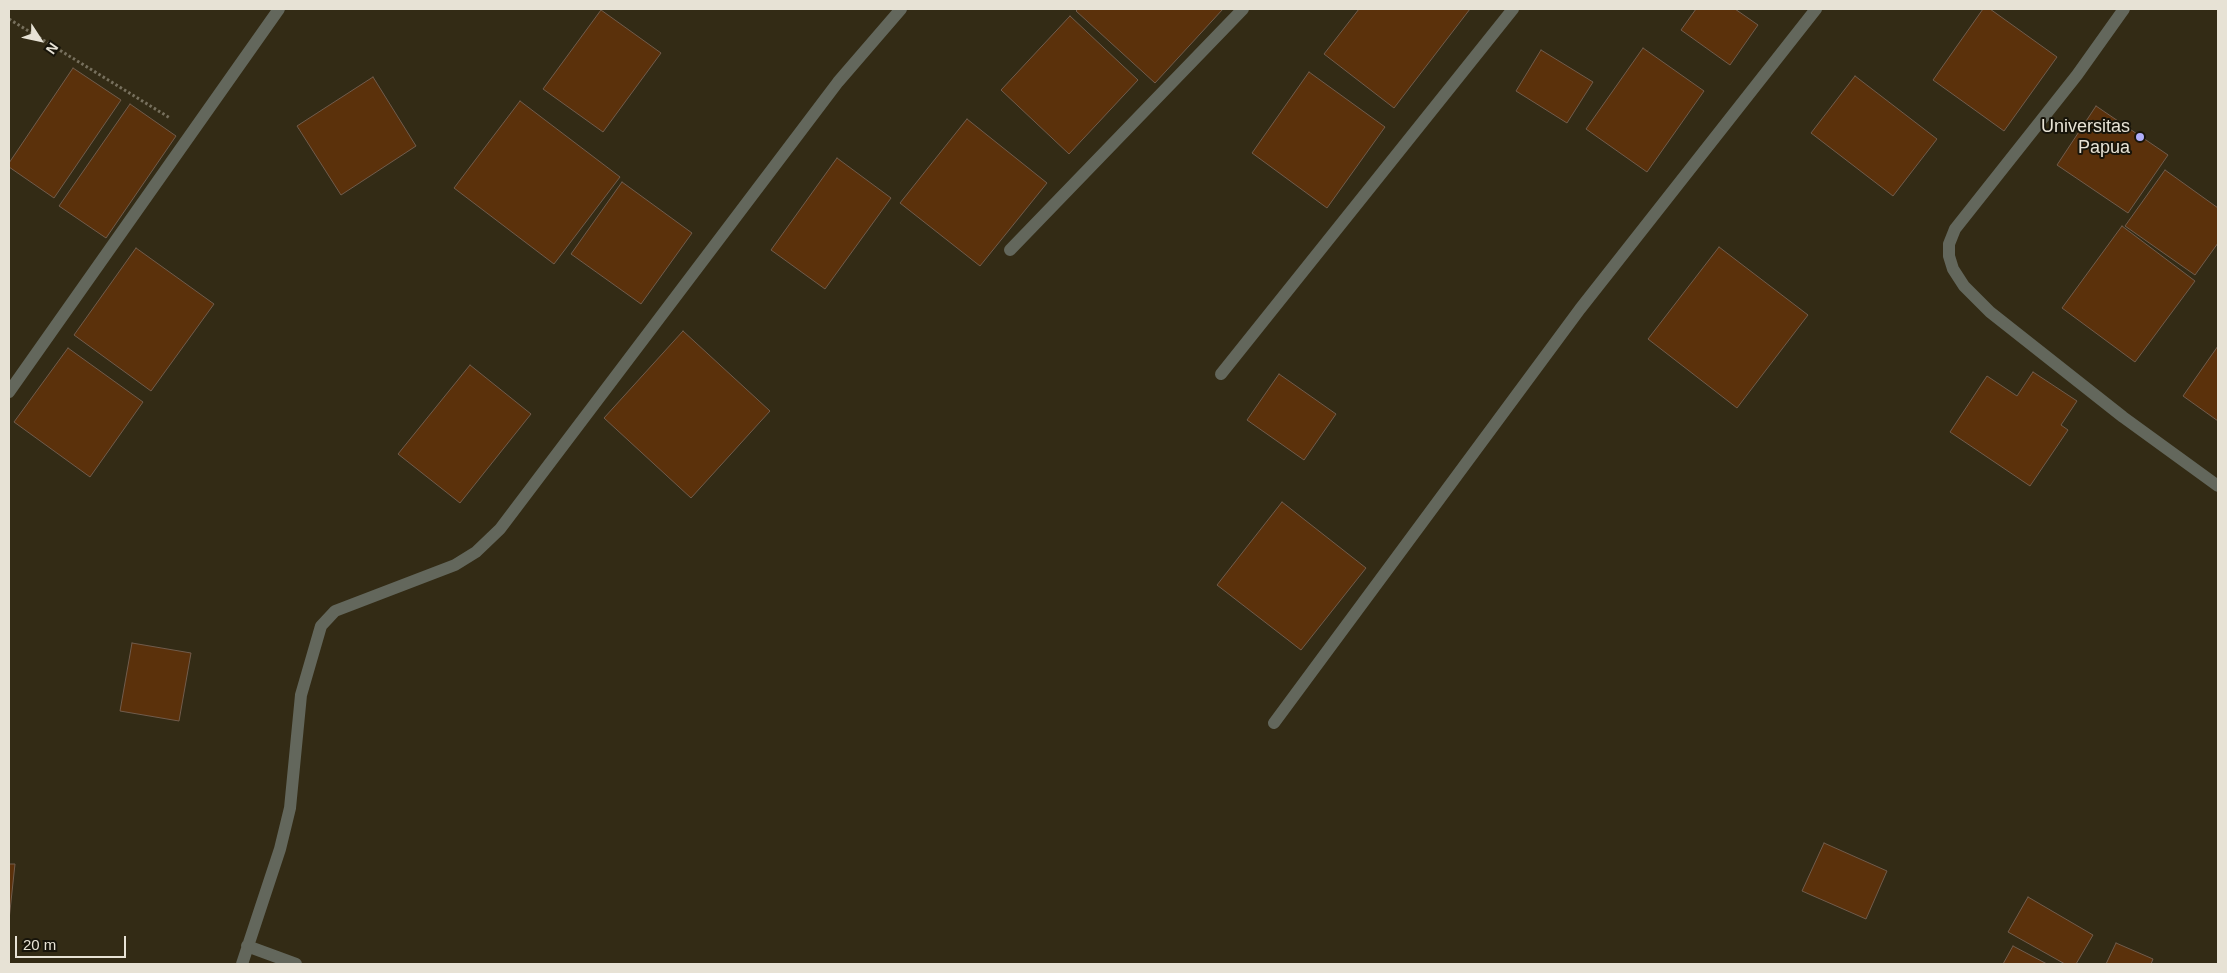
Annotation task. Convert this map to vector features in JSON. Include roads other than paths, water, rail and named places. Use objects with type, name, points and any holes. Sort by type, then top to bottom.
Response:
[{"type":"street","points":[[9,392],[279,9]]},
{"type":"street","points":[[242,964],[280,849],[290,808],[301,695],[321,626],[335,611],[455,565],[476,552],[500,529],[832,90],[901,9]]},
{"type":"street","points":[[1010,250],[1242,9]]},
{"type":"street","points":[[1221,374],[1513,9]]},
{"type":"street","points":[[1274,723],[1580,309],[1816,9]]},
{"type":"street","points":[[2124,9],[2077,74],[1955,229],[1949,244],[1949,256],[1953,269],[1964,286],[1990,312],[2123,417],[2218,486]]},
{"type":"street","points":[[248,946],[296,964]]},
{"type":"place","name":"Universitas Papua","points":[[2140,137]]}]
